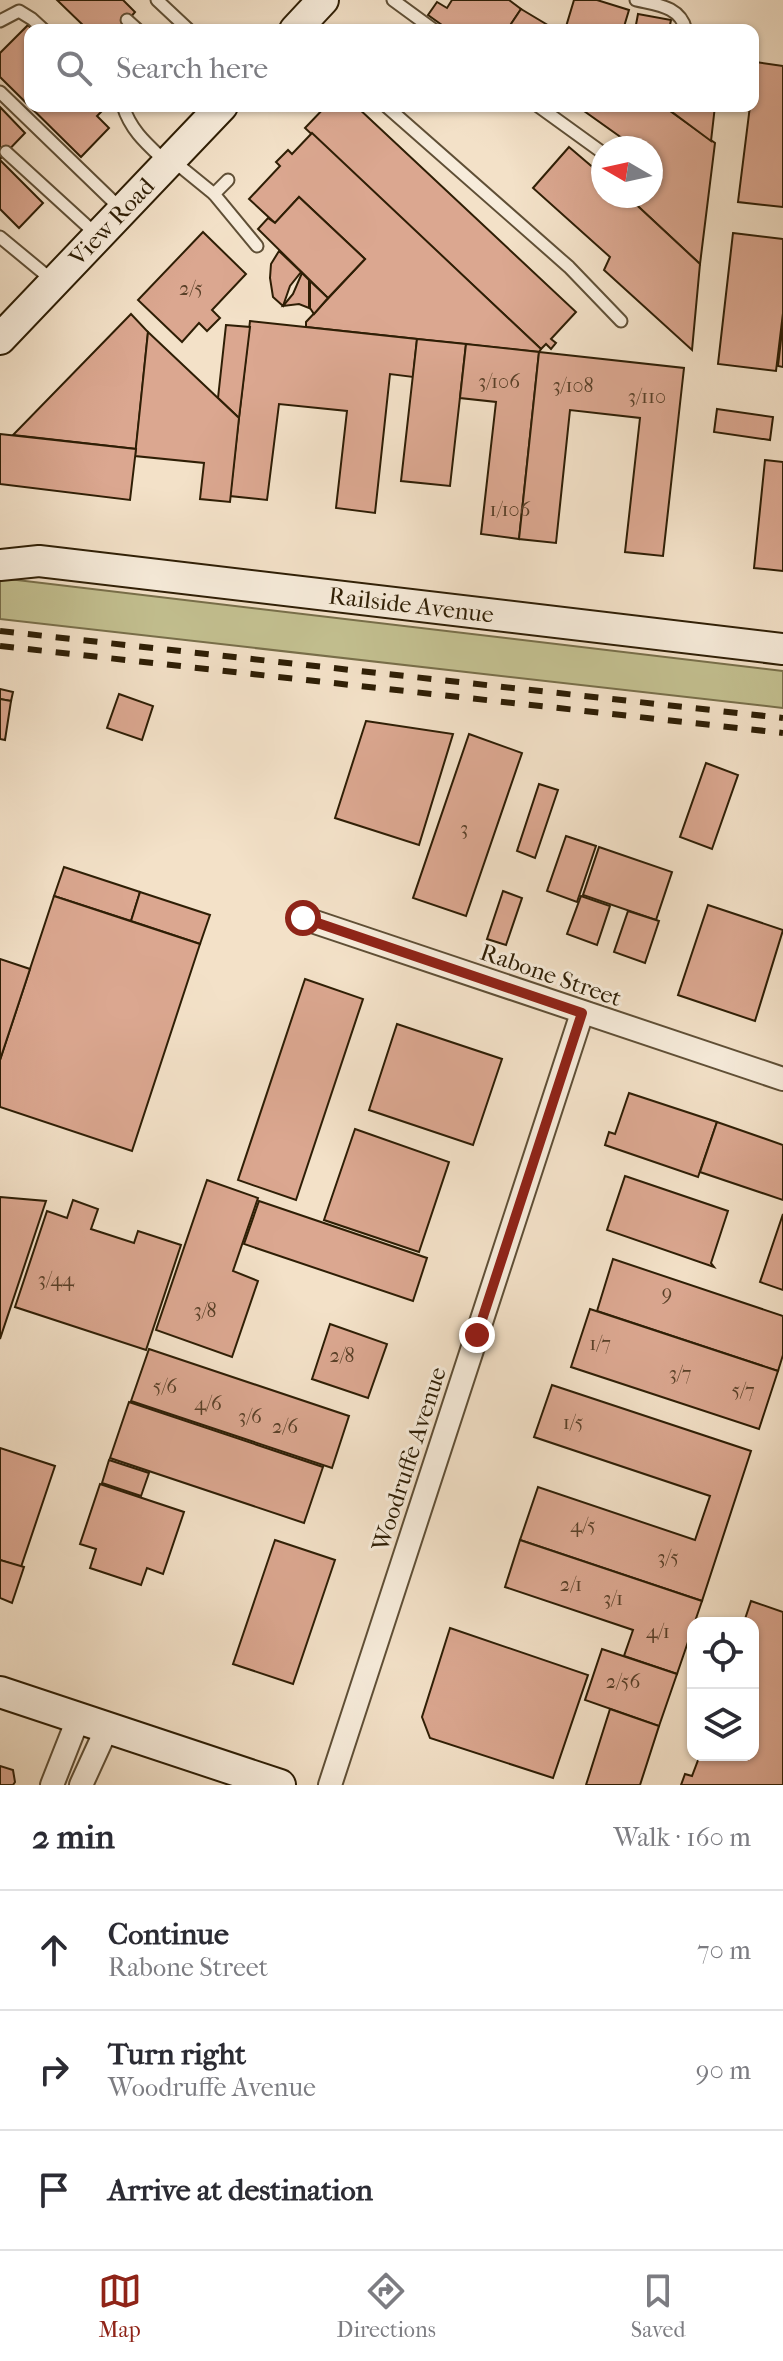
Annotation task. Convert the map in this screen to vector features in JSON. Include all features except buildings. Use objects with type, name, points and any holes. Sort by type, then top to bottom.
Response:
[{"type":"main road","points":[[301,24],[323,0]]},
{"type":"main road","name":"View Road","points":[[0,339],[213,112]]},
{"type":"main road","name":"Railside Avenue","points":[[0,547],[39,561]]},
{"type":"main road","name":"Railside Avenue","points":[[0,565],[39,561],[783,649]]},
{"type":"main road","points":[[0,1692],[245,1779],[280,1785]]},
{"type":"street","name":"Rabone Street","points":[[303,918],[783,1079]]},
{"type":"street","name":"Woodruffe Avenue","points":[[330,1785],[582,1013]]},
{"type":"street","points":[[52,1785],[78,1719]]},
{"type":"street","points":[[81,1785],[107,1728]]},
{"type":"lane","points":[[157,0],[183,24]]},
{"type":"lane","points":[[393,0],[426,24]]},
{"type":"lane","points":[[636,0],[674,10],[685,24]]},
{"type":"lane","points":[[0,21],[19,11],[37,24]]},
{"type":"lane","points":[[127,20],[131,24]]},
{"type":"lane","points":[[0,92],[122,211]]},
{"type":"lane","points":[[125,112],[138,135],[214,194],[257,246]]},
{"type":"lane","points":[[393,112],[569,267],[621,321]]},
{"type":"lane","points":[[546,112],[591,144]]},
{"type":"lane","points":[[6,152],[98,236]]},
{"type":"lane","points":[[214,194],[228,180]]},
{"type":"lane","points":[[0,237],[54,282]]},
{"type":"shaded area","points":[[0,578],[783,671],[783,708],[0,619]]},
{"type":"railway","points":[[0,631],[783,718]]},
{"type":"railway","points":[[0,646],[783,733]]},
{"type":"route","points":[[303,918],[582,1013],[477,1335]]}]
